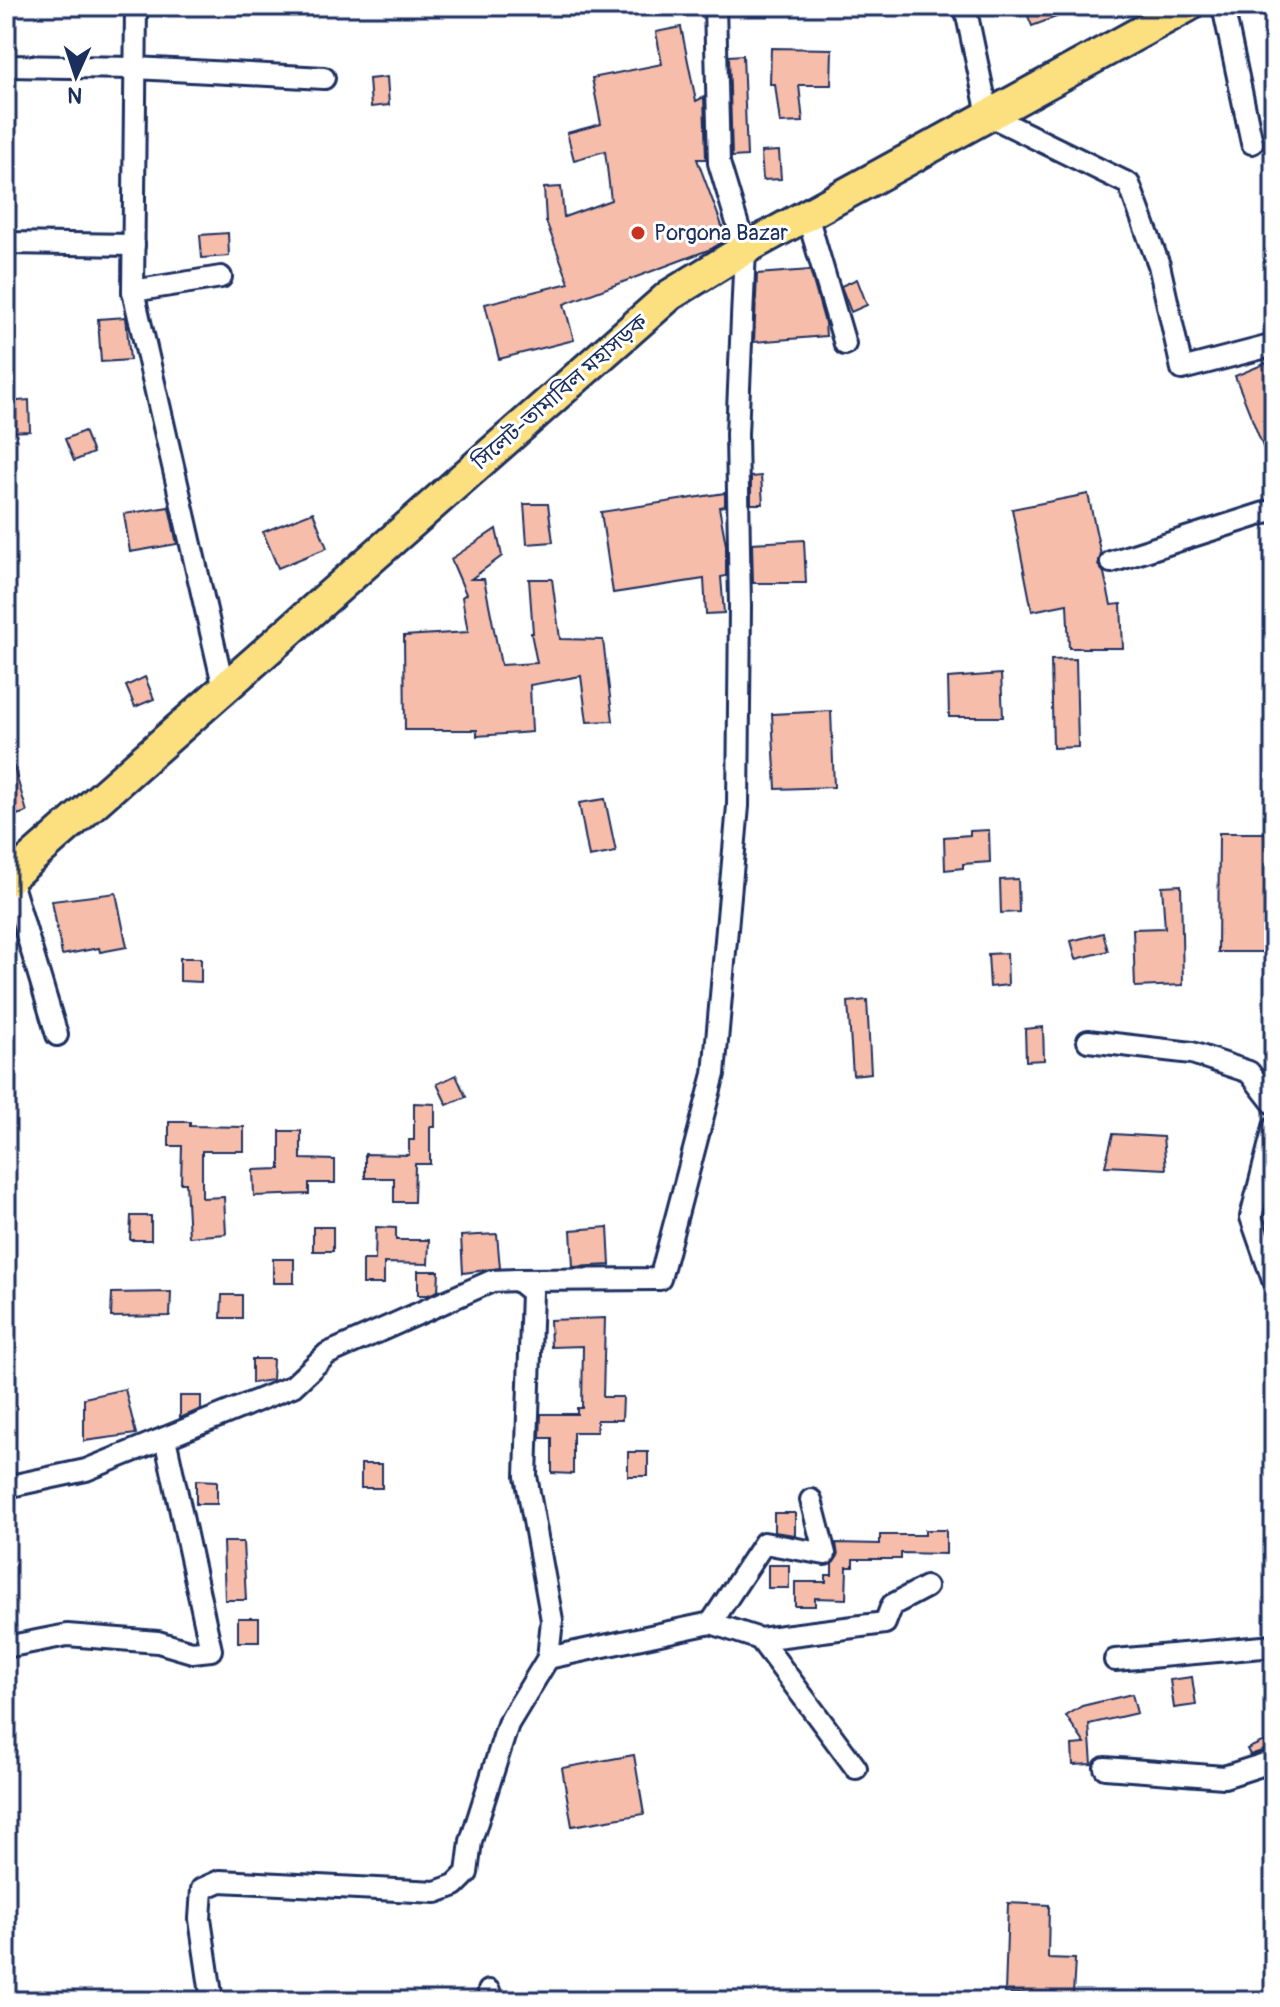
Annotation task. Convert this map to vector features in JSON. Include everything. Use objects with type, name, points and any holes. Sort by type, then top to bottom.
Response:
[{"type":"highway","name":"সিলেট-তামাবিল মহাসড়ক","points":[[8,879],[670,295],[745,249],[1188,6]]},
{"type":"street","points":[[136,6],[133,291],[224,689]]},
{"type":"street","points":[[6,1487],[86,1470],[293,1386],[327,1354],[492,1281],[660,1279],[714,1074],[738,806],[740,606],[737,434],[745,249],[719,163],[715,6]]},
{"type":"street","points":[[965,6],[988,115],[1129,184],[1159,265],[1182,369],[1274,345]]},
{"type":"street","points":[[1223,6],[1252,143]]},
{"type":"street","points":[[6,66],[135,68],[324,78]]},
{"type":"street","points":[[807,215],[845,344]]},
{"type":"street","points":[[6,243],[134,245]]},
{"type":"street","points":[[133,291],[221,277]]},
{"type":"street","points":[[1111,562],[1274,510]]},
{"type":"street","points":[[8,879],[57,1035]]},
{"type":"street","points":[[1088,1041],[1192,1053],[1249,1072],[1274,1104]]},
{"type":"street","points":[[1274,1127],[1251,1217],[1274,1283]]},
{"type":"street","points":[[212,2001],[200,1919],[202,1889],[220,1881],[436,1892],[455,1885],[467,1873],[471,1841],[508,1724],[548,1658],[552,1620],[526,1476],[532,1292],[517,1280]]},
{"type":"street","points":[[6,1647],[67,1635],[158,1642],[192,1652],[211,1650],[165,1438]]},
{"type":"street","points":[[711,1623],[764,1543],[825,1554],[811,1500]]},
{"type":"street","points":[[548,1658],[711,1623],[760,1639],[885,1623],[892,1605],[926,1587]]},
{"type":"street","points":[[760,1639],[856,1768]]},
{"type":"street","points":[[1115,1660],[1274,1646]]},
{"type":"street","points":[[1105,1768],[1224,1777],[1274,1761]]},
{"type":"building","points":[[1024,6],[1082,6],[1083,7],[1032,26]]},
{"type":"building","points":[[681,27],[696,101],[704,97],[706,159],[697,159],[727,239],[711,249],[564,304],[574,340],[499,359],[485,304],[569,283],[546,221],[544,188],[561,187],[564,217],[611,200],[605,151],[574,160],[567,133],[601,124],[592,78],[662,64],[656,32]]},
{"type":"building","points":[[771,48],[832,49],[831,85],[799,85],[803,122],[780,123],[775,84],[770,84]]},
{"type":"building","points":[[743,55],[747,156],[732,157],[729,56]]},
{"type":"building","points":[[387,77],[389,105],[371,107],[369,79]]},
{"type":"building","points":[[779,151],[781,179],[763,180],[761,152]]},
{"type":"building","points":[[228,233],[229,256],[202,258],[200,235]]},
{"type":"building","points":[[810,270],[826,336],[754,342],[757,274]]},
{"type":"building","points":[[857,279],[867,305],[851,312],[841,286]]},
{"type":"building","points":[[126,317],[130,360],[101,362],[98,319]]},
{"type":"building","points":[[1274,360],[1274,472],[1273,472],[1235,376]]},
{"type":"building","points":[[29,400],[30,431],[6,432],[6,402]]},
{"type":"building","points":[[84,431],[93,453],[74,461],[65,439]]},
{"type":"building","points":[[761,476],[763,504],[751,504],[751,477]]},
{"type":"building","points":[[725,493],[725,506],[719,507],[726,545],[726,576],[721,577],[724,613],[706,614],[704,579],[613,593],[601,512]]},
{"type":"building","points":[[1088,494],[1101,555],[1098,565],[1104,573],[1111,605],[1121,604],[1123,648],[1069,648],[1067,604],[1032,611],[1012,509]]},
{"type":"building","points":[[524,504],[548,504],[553,542],[527,544]]},
{"type":"building","points":[[169,507],[177,544],[130,552],[124,514]]},
{"type":"building","points":[[313,512],[327,548],[278,568],[263,532]]},
{"type":"building","points":[[496,529],[502,556],[471,579],[484,579],[501,665],[537,663],[531,633],[529,579],[552,579],[560,639],[603,640],[613,721],[587,722],[581,676],[530,685],[532,732],[477,736],[477,730],[405,730],[404,636],[468,632],[462,597],[466,594],[451,559]]},
{"type":"building","points":[[804,540],[806,583],[753,583],[752,543]]},
{"type":"building","points":[[1076,659],[1078,747],[1053,748],[1051,660]]},
{"type":"building","points":[[1001,674],[1003,717],[949,717],[948,678]]},
{"type":"building","points":[[145,677],[154,699],[135,707],[126,686]]},
{"type":"building","points":[[831,711],[834,787],[776,789],[772,714]]},
{"type":"building","points":[[10,754],[27,812],[6,818],[6,755]]},
{"type":"building","points":[[605,799],[616,852],[589,857],[579,803]]},
{"type":"building","points":[[989,830],[990,862],[963,864],[963,868],[945,870],[944,837]]},
{"type":"building","points":[[1219,833],[1274,833],[1274,952],[1218,952]]},
{"type":"building","points":[[1018,879],[1019,912],[1001,913],[1000,880]]},
{"type":"building","points":[[1181,885],[1183,985],[1135,987],[1133,929],[1165,928],[1162,886]]},
{"type":"building","points":[[116,893],[127,947],[100,952],[99,948],[62,955],[52,901]]},
{"type":"building","points":[[1103,933],[1108,951],[1076,959],[1071,941]]},
{"type":"building","points":[[1007,953],[1008,985],[990,987],[988,954]]},
{"type":"building","points":[[180,958],[201,958],[201,982],[180,981]]},
{"type":"building","points":[[867,1000],[871,1073],[853,1075],[848,1002]]},
{"type":"building","points":[[1043,1027],[1044,1060],[1026,1061],[1025,1029]]},
{"type":"building","points":[[456,1075],[466,1097],[447,1105],[437,1084]]},
{"type":"building","points":[[414,1103],[435,1104],[435,1127],[430,1127],[430,1164],[415,1164],[414,1202],[394,1202],[394,1178],[365,1178],[365,1154],[409,1155],[409,1140],[414,1140]]},
{"type":"building","points":[[169,1122],[190,1122],[190,1126],[244,1127],[244,1151],[202,1151],[202,1198],[224,1197],[226,1234],[189,1237],[186,1183],[181,1183],[182,1146],[169,1146]]},
{"type":"building","points":[[280,1131],[301,1131],[301,1159],[335,1160],[335,1183],[309,1183],[309,1194],[254,1196],[253,1170],[280,1169]]},
{"type":"building","points":[[1113,1134],[1163,1137],[1166,1169],[1105,1166]]},
{"type":"building","points":[[131,1216],[151,1216],[151,1240],[130,1240]]},
{"type":"building","points":[[313,1227],[333,1227],[333,1251],[313,1251]]},
{"type":"building","points":[[376,1227],[396,1228],[396,1240],[429,1240],[428,1264],[384,1263],[384,1284],[363,1284],[363,1260],[375,1260]]},
{"type":"building","points":[[608,1227],[610,1265],[573,1267],[571,1230]]},
{"type":"building","points":[[497,1234],[500,1268],[463,1273],[461,1236]]},
{"type":"building","points":[[273,1259],[294,1259],[294,1283],[273,1283]]},
{"type":"building","points":[[418,1271],[439,1271],[438,1291],[418,1295]]},
{"type":"building","points":[[171,1292],[170,1316],[111,1317],[112,1293]]},
{"type":"building","points":[[222,1295],[242,1295],[242,1318],[221,1318]]},
{"type":"building","points":[[605,1318],[603,1397],[623,1397],[622,1420],[597,1420],[597,1432],[573,1432],[573,1474],[552,1473],[552,1438],[540,1438],[541,1414],[577,1414],[577,1408],[582,1408],[583,1346],[551,1347],[550,1320]]},
{"type":"building","points":[[252,1359],[273,1359],[272,1380],[252,1383]]},
{"type":"building","points":[[125,1389],[136,1434],[84,1441],[84,1398]]},
{"type":"building","points":[[180,1396],[201,1396],[201,1409],[180,1418]]},
{"type":"building","points":[[628,1452],[648,1452],[648,1476],[628,1476]]},
{"type":"building","points":[[361,1464],[382,1464],[382,1488],[361,1488]]},
{"type":"building","points":[[196,1480],[217,1481],[217,1504],[196,1504]]},
{"type":"building","points":[[774,1513],[795,1513],[795,1535],[774,1532]]},
{"type":"building","points":[[925,1530],[946,1530],[946,1554],[901,1553],[901,1559],[853,1559],[853,1567],[847,1567],[846,1599],[815,1598],[815,1606],[795,1606],[795,1582],[826,1582],[826,1575],[832,1575],[832,1564],[838,1556],[836,1543],[880,1544],[880,1535],[925,1535]]},
{"type":"building","points":[[223,1542],[243,1542],[246,1600],[225,1600]]},
{"type":"building","points":[[768,1565],[789,1565],[789,1588],[768,1588]]},
{"type":"building","points":[[238,1618],[259,1618],[259,1642],[238,1642]]},
{"type":"building","points":[[1192,1677],[1196,1705],[1174,1708],[1170,1680]]},
{"type":"building","points":[[1132,1694],[1137,1713],[1089,1724],[1092,1764],[1073,1765],[1072,1745],[1085,1744],[1066,1716],[1082,1706]]},
{"type":"building","points":[[1264,1741],[1268,1749],[1250,1755],[1247,1749]]},
{"type":"building","points":[[634,1755],[644,1814],[572,1826],[562,1768]]},
{"type":"building","points":[[1008,1903],[1049,1905],[1048,1958],[1075,1959],[1073,1996],[1005,1993]]},
{"type":"place","name":"Porgona Bazar","points":[[638,233]]}]
